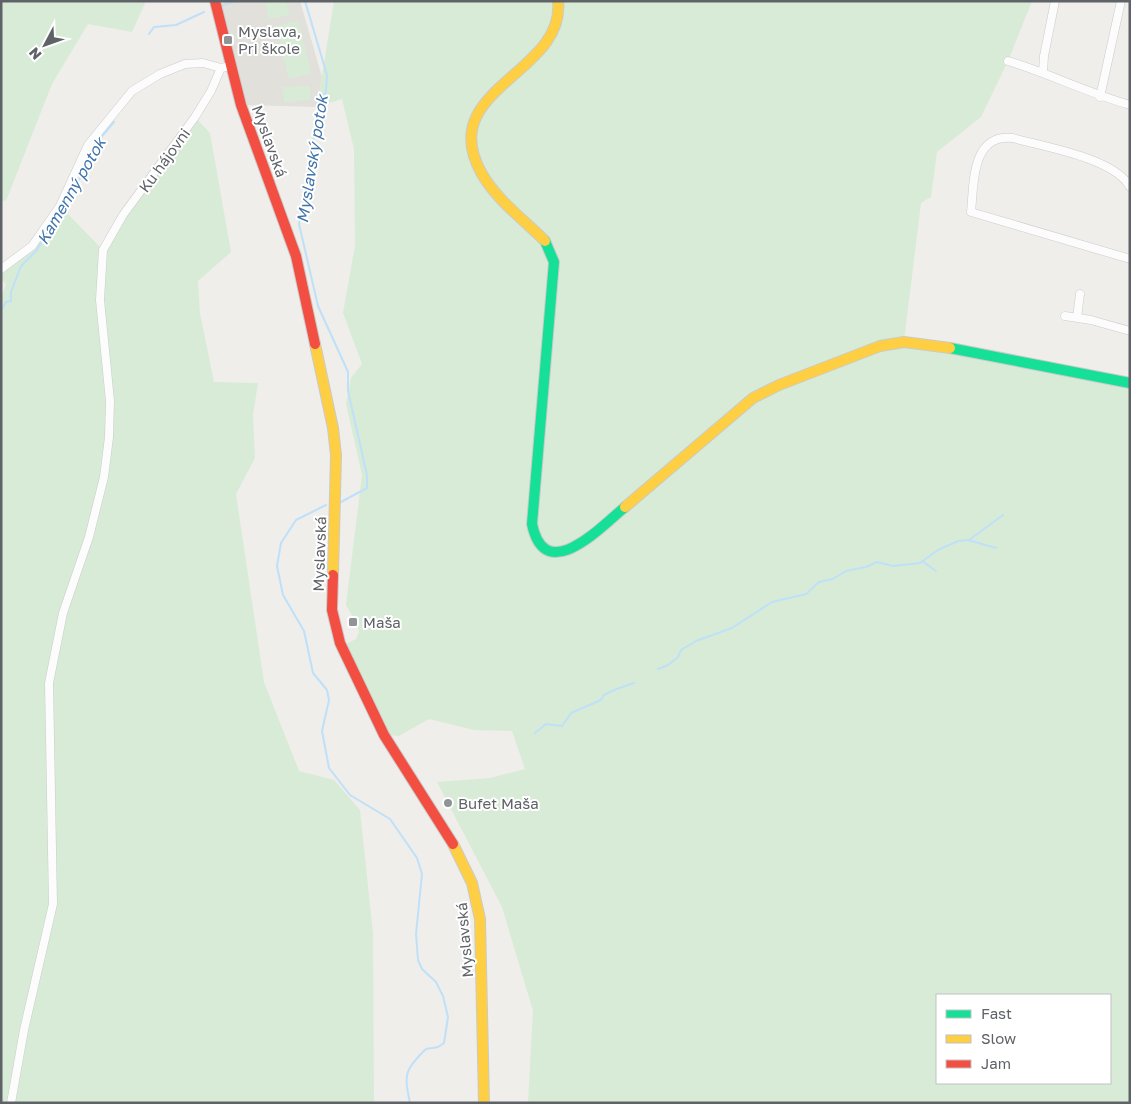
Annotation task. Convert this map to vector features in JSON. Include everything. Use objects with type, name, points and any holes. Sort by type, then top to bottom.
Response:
[{"type":"street","name":"Myslavská","points":[[215,1],[226,67],[296,256],[333,428],[336,455],[332,610],[335,628],[353,673],[381,730],[458,852],[477,902],[482,941],[484,1103]]},
{"type":"street","points":[[558,1],[558,21],[553,34],[545,44],[482,103],[471,129],[472,146],[482,173],[492,188],[547,243],[554,262],[532,524],[537,541],[546,550],[556,553],[566,552],[581,544],[753,398],[779,385],[880,346],[904,342],[933,345],[1130,383]]},
{"type":"street","points":[[1043,72],[1044,56],[1055,1]]},
{"type":"street","points":[[1100,97],[1122,1]]},
{"type":"street","points":[[1008,61],[1043,72],[1100,97],[1130,105]]},
{"type":"street","points":[[1,269],[27,252],[32,246],[60,206],[88,145],[132,90],[160,74],[189,63],[203,63],[226,67]]},
{"type":"street","name":"Ku hájovni","points":[[11,1103],[24,1030],[53,904],[49,683],[63,613],[89,537],[104,477],[109,437],[110,400],[100,300],[103,250],[123,215],[199,112],[226,67]]},
{"type":"street","points":[[1130,187],[1117,171],[1104,164],[1013,138],[1001,138],[986,146],[978,158],[971,212],[1130,259]]},
{"type":"street","points":[[1077,318],[1080,294]]},
{"type":"street","points":[[1064,316],[1130,331]]},
{"type":"shaded area","points":[[229,1],[300,1],[322,77],[317,107],[247,105],[221,3]]},
{"type":"green space","points":[[1,1],[146,1],[132,32],[88,24],[52,84],[6,201],[1,200]]},
{"type":"green space","points":[[265,1],[286,1],[290,15],[269,19]]},
{"type":"green space","points":[[334,1],[1032,1],[1008,61],[981,117],[937,152],[931,197],[921,203],[904,341],[1130,384],[1130,1103],[528,1103],[533,1011],[502,907],[437,782],[490,778],[525,769],[512,731],[474,730],[429,719],[399,736],[379,734],[336,649],[356,639],[359,632],[357,624],[346,605],[362,475],[346,404],[351,378],[362,364],[343,313],[355,246],[354,149],[342,99],[317,107]]},
{"type":"green space","points":[[298,21],[311,73],[289,79],[276,26]]},
{"type":"green space","points":[[310,86],[310,100],[284,102],[283,87]]},
{"type":"green space","points":[[195,117],[210,133],[231,252],[198,281],[200,313],[214,382],[258,383],[253,415],[255,458],[236,494],[264,682],[299,771],[334,780],[360,810],[373,933],[374,1103],[1,1103],[1,297],[6,285],[1,278],[1,269],[30,250],[60,206],[102,249]]},
{"type":"waterway","name":"Kamenný potok","points":[[220,6],[236,1]]},
{"type":"waterway","name":"Myslavský potok","points":[[305,1],[327,75],[326,91],[319,108],[309,164],[308,194],[302,206],[299,224],[318,306],[348,372],[348,391],[367,475],[367,488],[339,503]]},
{"type":"waterway","name":"Kamenný potok","points":[[149,34],[154,27],[176,25],[204,12]]},
{"type":"waterway","name":"Kamenný potok","points":[[1,310],[6,302],[11,301],[11,292],[21,266],[37,250],[48,230],[65,208],[89,160],[93,147],[114,122]]},
{"type":"waterway","name":"Myslavský potok","points":[[326,505],[296,520],[281,543],[277,566],[283,595],[304,631],[313,673],[327,690],[329,700],[322,731],[329,768],[350,795],[390,819],[417,858],[422,874],[416,934],[418,960],[422,969],[436,982],[443,996],[448,1017],[444,1043],[438,1047],[426,1049],[413,1062],[410,1068],[407,1079],[410,1103]]},
{"type":"waterway","points":[[969,540],[1003,515]]},
{"type":"waterway","points":[[658,669],[668,665],[678,657],[681,650],[696,641],[732,628],[772,602],[806,594],[819,582],[833,579],[846,571],[866,567],[877,562],[893,566],[920,563],[938,550],[958,541],[968,540],[996,548]]},
{"type":"waterway","points":[[922,561],[936,571]]},
{"type":"waterway","points":[[535,733],[546,724],[562,726],[571,713],[601,700],[604,695],[614,690],[634,683]]},
{"type":"traffic: fast","points":[[545,241],[554,262],[532,524],[539,542],[549,551],[561,552],[574,547],[588,538],[625,507]]},
{"type":"traffic: fast","points":[[950,348],[1130,383]]},
{"type":"traffic: slow","points":[[545,241],[503,201],[488,183],[482,174],[472,145],[474,121],[487,101],[543,47],[555,26],[558,1]]},
{"type":"traffic: slow","points":[[625,507],[753,398],[779,385],[880,346],[904,342],[950,348]]},
{"type":"traffic: slow","points":[[315,344],[333,428],[336,455],[333,575]]},
{"type":"traffic: slow","points":[[453,844],[472,883],[480,919],[484,1103]]},
{"type":"traffic: jam","points":[[215,1],[241,105],[296,256],[315,344]]},
{"type":"traffic: jam","points":[[333,575],[332,610],[340,643],[384,735],[453,844]]},
{"type":"place","name":"Myslava, Pri škole","points":[[228,40]]},
{"type":"place","name":"Maša","points":[[353,622]]},
{"type":"place","name":"Bufet Maša","points":[[448,803]]}]
